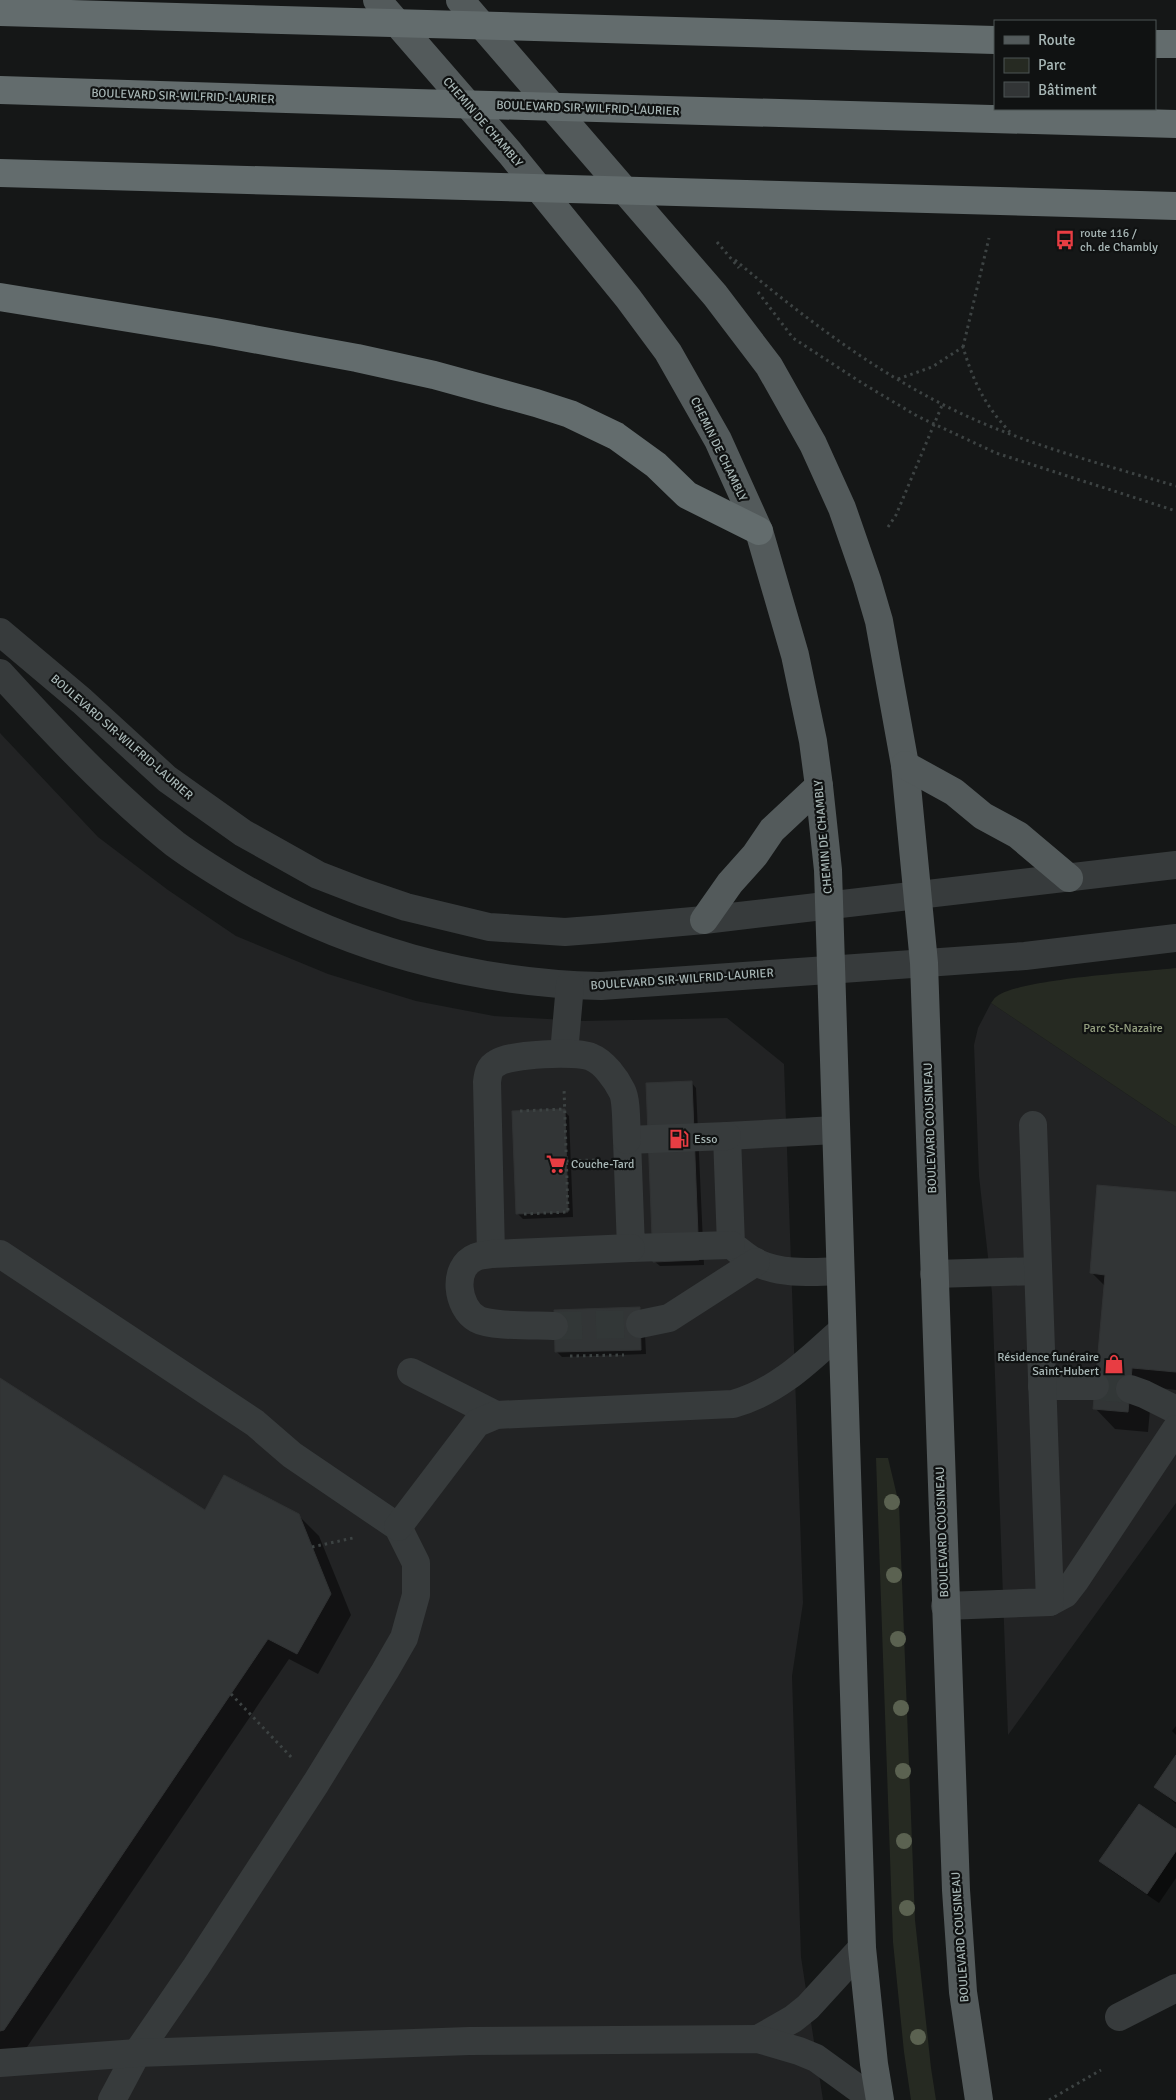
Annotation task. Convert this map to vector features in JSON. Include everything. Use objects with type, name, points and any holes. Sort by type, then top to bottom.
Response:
[{"type":"highway","points":[[0,12],[994,40]]},
{"type":"highway","points":[[1156,44],[1176,44]]},
{"type":"highway","name":"BOULEVARD SIR-WILFRID-LAURIER","points":[[0,90],[1176,124]]},
{"type":"highway","points":[[0,173],[1176,206]]},
{"type":"highway","points":[[0,297],[357,358],[434,375],[536,403],[570,414],[616,436],[656,465],[687,495],[759,531]]},
{"type":"main road","name":"CHEMIN DE CHAMBLY","points":[[377,0],[579,235],[650,326],[685,380],[714,432],[759,531],[795,655],[808,716],[819,786],[828,870],[831,968]]},
{"type":"main road","points":[[460,0],[715,295],[769,366],[796,412],[842,508],[879,621],[905,765],[924,963]]},
{"type":"main road","points":[[905,765],[954,792],[983,816],[1018,835],[1069,878]]},
{"type":"main road","points":[[704,920],[730,883],[755,855],[772,830],[819,786]]},
{"type":"main road","name":"BOULEVARD COUSINEAU","points":[[924,963],[945,1606],[958,1934],[968,2034],[979,2100]]},
{"type":"main road","points":[[831,968],[839,1271],[862,1948],[873,2056],[880,2100]]},
{"type":"street","name":"BOULEVARD SIR-WILFRID-LAURIER","points":[[0,632],[82,701],[167,779],[207,809],[279,854],[318,875],[406,907],[450,919],[508,930],[565,932],[704,920],[918,894]]},
{"type":"street","points":[[5,688],[38,664]]},
{"type":"street","name":"BOULEVARD SIR-WILFRID-LAURIER","points":[[5,688],[146,820],[177,845],[214,870],[284,910],[323,928],[370,945],[417,959],[504,978],[570,985],[634,984],[831,968],[924,963]]},
{"type":"street","points":[[918,894],[1176,866]]},
{"type":"street","points":[[924,963],[1025,956],[1176,938]]},
{"type":"street","points":[[564,1054],[570,985]]},
{"type":"street","points":[[491,1254],[487,1076],[490,1069],[501,1060],[564,1054],[584,1055],[601,1063],[624,1093],[631,1248]]},
{"type":"street","points":[[1033,1125],[1050,1602]]},
{"type":"street","points":[[626,1140],[835,1130]]},
{"type":"street","points":[[727,1136],[731,1245]]},
{"type":"street","points":[[554,1326],[488,1323],[470,1314],[464,1306],[460,1284],[462,1271],[468,1262],[476,1257],[491,1254],[731,1245],[756,1262],[780,1270],[798,1273],[839,1271]]},
{"type":"street","points":[[0,1254],[255,1423],[292,1455],[398,1527],[416,1563],[416,1595],[404,1638],[316,1784],[137,2053],[112,2100]]},
{"type":"street","points":[[640,1324],[669,1318],[756,1262]]},
{"type":"street","points":[[934,1274],[1038,1271]]},
{"type":"street","points":[[398,1527],[477,1423],[496,1415],[733,1404],[750,1399],[784,1381],[841,1331]]},
{"type":"street","points":[[411,1372],[496,1415]]},
{"type":"street","points":[[1042,1386],[1095,1386]]},
{"type":"street","points":[[1130,1389],[1176,1410]]},
{"type":"street","points":[[945,1606],[1050,1602],[1065,1594],[1176,1428]]},
{"type":"street","points":[[758,2039],[794,2019],[808,2007],[862,1948]]},
{"type":"street","points":[[1119,2017],[1176,1988]]},
{"type":"street","points":[[0,2063],[137,2053],[469,2041],[758,2039],[816,2058],[874,2100]]},
{"type":"path","points":[[989,238],[963,347],[972,376],[986,401],[994,415],[1012,434]]},
{"type":"path","points":[[729,255],[838,341],[898,379],[943,403],[991,427],[1176,486]]},
{"type":"path","points":[[793,338],[890,400],[934,425],[968,441],[1020,462],[1176,511]]},
{"type":"path","points":[[898,379],[932,367],[963,347]]},
{"type":"path","points":[[888,527],[896,515],[943,403]]},
{"type":"path","points":[[512,1111],[564,1110],[568,1212],[516,1214]]},
{"type":"path","points":[[569,1356],[625,1354]]},
{"type":"path","points":[[231,1694],[316,1784]]},
{"type":"path","points":[[1049,2100],[1101,2070]]},
{"type":"shaded area","points":[[0,733],[98,837],[168,890],[236,936],[328,974],[416,1001],[494,1016],[583,1021],[727,1018],[784,1064],[803,1603],[792,1676],[801,1957],[823,2100],[0,2100]]},
{"type":"shaded area","points":[[991,1003],[1176,1127],[1176,1503],[1008,1735],[992,1293],[979,1176],[974,1045],[978,1028]]},
{"type":"green space","name":"Parc St-Nazaire","points":[[1176,968],[1176,1127],[991,1003],[995,997],[1028,985],[1081,977]]},
{"type":"green space","points":[[876,1458],[888,1458],[899,1504],[915,1920],[936,2100],[911,2100],[904,2052],[893,1942]]},
{"type":"building","points":[[692,1081],[699,1260],[653,1262],[646,1083]]},
{"type":"building","points":[[565,1109],[568,1212],[516,1214],[512,1111]]},
{"type":"building","points":[[1097,1185],[1176,1192],[1176,1372],[1132,1368],[1128,1412],[1093,1409],[1105,1275],[1090,1273]]},
{"type":"building","points":[[640,1307],[641,1350],[555,1352],[554,1310]]},
{"type":"building","points":[[0,1378],[205,1510],[224,1475],[299,1514],[331,1594],[297,1654],[268,1639],[4,2030],[0,2031]]},
{"type":"building","points":[[1176,1755],[1176,1802],[1154,1787]]},
{"type":"building","points":[[1139,1804],[1176,1829],[1176,1851],[1147,1894],[1099,1861]]},
{"type":"tunnel","points":[[554,1326],[640,1324]]},
{"type":"tunnel","points":[[1095,1386],[1130,1389]]},
{"type":"place","name":"route 116 / ch. de Chambly","points":[[1065,240]]},
{"type":"place","name":"Esso","points":[[679,1139]]},
{"type":"place","name":"Couche-Tard","points":[[556,1164]]},
{"type":"place","name":"Résidence funéraire Saint-Hubert","points":[[1114,1364]]}]
